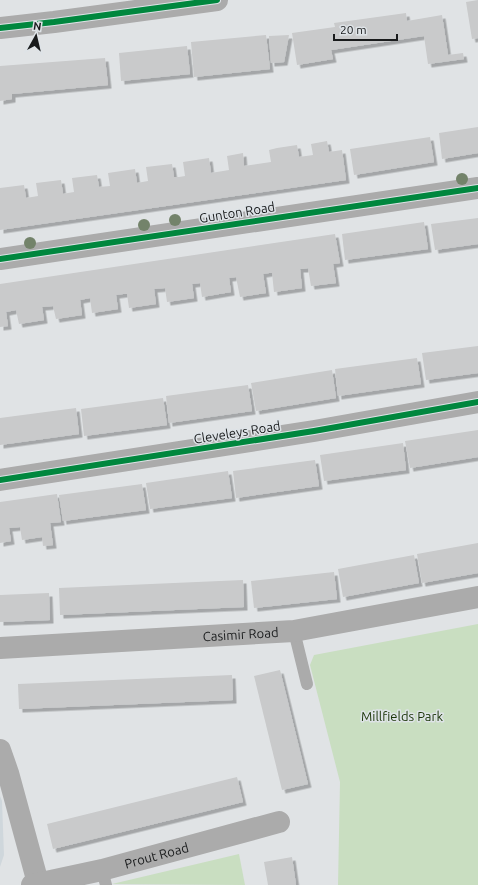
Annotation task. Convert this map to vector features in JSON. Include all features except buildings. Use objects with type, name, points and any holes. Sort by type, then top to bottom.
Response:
[{"type":"street","points":[[0,28],[54,22],[128,6],[218,0]]},
{"type":"street","name":"Gunton Road","points":[[0,259],[478,188]]},
{"type":"street","name":"Cleveleys Road","points":[[0,480],[321,430],[478,402]]},
{"type":"street","name":"Casimir Road","points":[[0,648],[294,631],[478,597]]},
{"type":"street","points":[[0,750],[8,773],[35,884]]},
{"type":"street","name":"Prout Road","points":[[35,884],[104,877],[279,822]]},
{"type":"lane","points":[[294,631],[308,684]]},
{"type":"shaded area","points":[[0,796],[2,801],[4,855],[0,867]]},
{"type":"green space","name":"Millfields Park","points":[[478,624],[478,885],[338,885],[340,782],[310,665],[314,655]]},
{"type":"green space","points":[[239,854],[245,885],[112,884]]},
{"type":"cycle path","points":[[0,28],[217,0]]},
{"type":"cycle path","points":[[0,259],[478,188]]},
{"type":"cycle path","points":[[0,480],[314,431],[478,402]]}]
